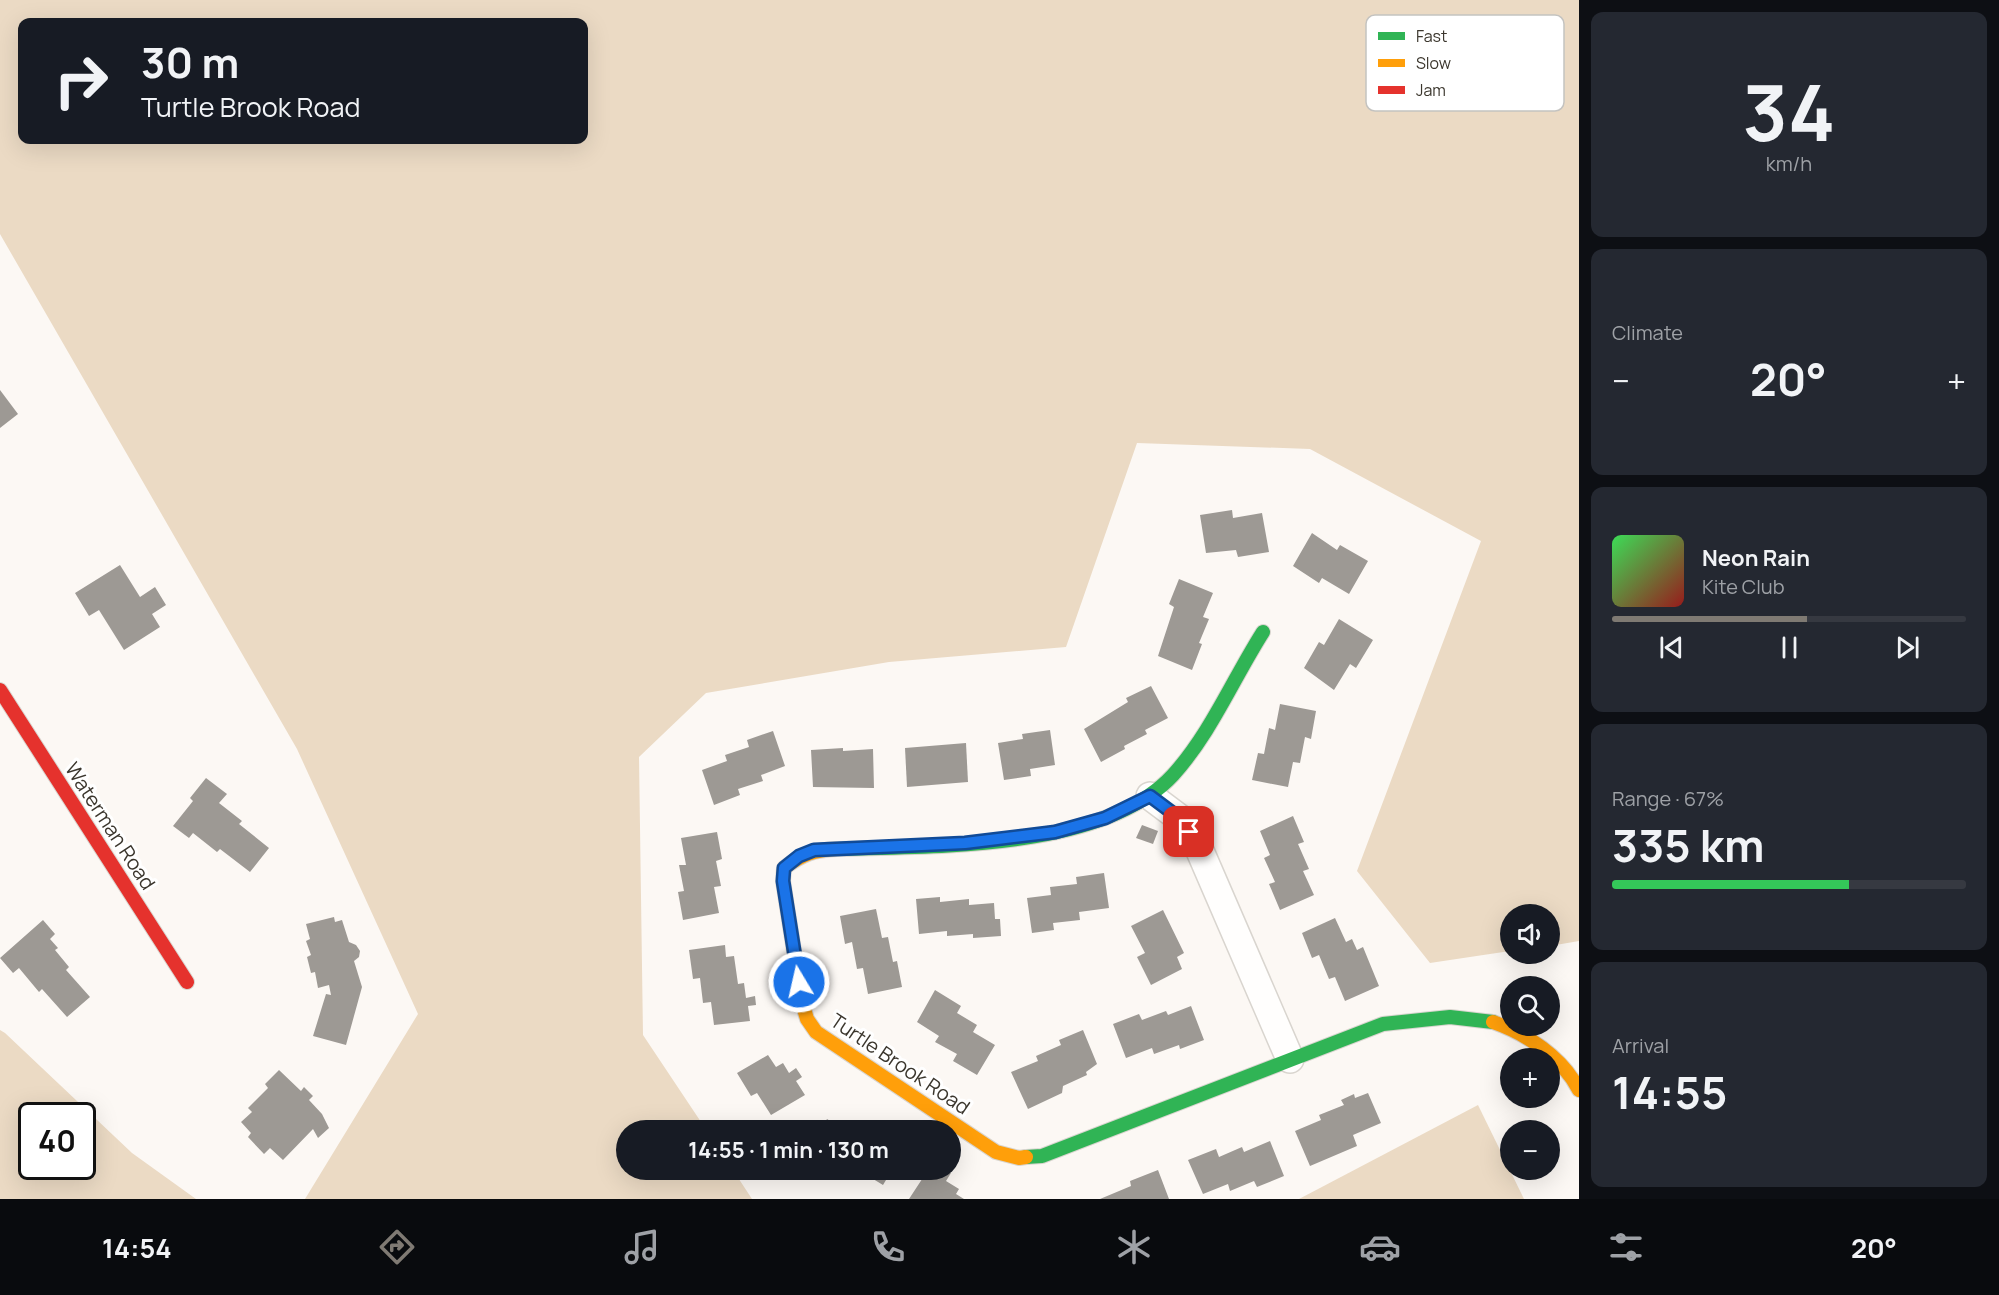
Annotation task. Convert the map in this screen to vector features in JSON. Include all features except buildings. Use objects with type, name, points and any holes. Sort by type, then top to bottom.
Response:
[{"type":"street","name":"Turtle Brook Road","points":[[1263,632],[1249,652],[1212,723],[1172,776],[1150,796],[1105,818],[1055,832],[965,843],[814,850],[799,856],[784,868],[783,881],[802,1002],[807,1019],[816,1032],[996,1152],[1019,1158],[1042,1156],[1383,1024],[1442,1016],[1508,1026],[1536,1042],[1559,1064],[1579,1090]]},
{"type":"street","name":"Waterman Road","points":[[0,690],[187,982]]},
{"type":"street","points":[[1150,796],[1182,820],[1197,844],[1290,1059]]},
{"type":"shaded area","points":[[0,0],[1579,0],[1579,941],[1560,944],[1560,904],[1500,904],[1500,952],[1430,963],[1357,871],[1481,541],[1310,449],[1137,443],[1066,647],[889,662],[706,693],[639,757],[643,1035],[700,1120],[616,1120],[616,1180],[740,1180],[752,1199],[305,1199],[418,1014],[297,749],[0,234]]},
{"type":"shaded area","points":[[0,1030],[78,1102],[18,1102],[18,1180],[96,1180],[96,1119],[132,1153],[196,1199],[0,1199]]},
{"type":"shaded area","points":[[1478,1105],[1500,1150],[1500,1180],[1515,1180],[1524,1199],[1299,1199]]},
{"type":"traffic: fast","points":[[837,849],[920,847],[1015,839],[1061,831],[1104,818],[1142,800],[1173,775],[1187,759],[1263,632]]},
{"type":"traffic: fast","points":[[1026,1157],[1042,1156],[1383,1024],[1450,1017],[1493,1022]]},
{"type":"traffic: slow","points":[[837,849],[809,854],[784,868],[783,881],[802,1002],[807,1019],[816,1032],[996,1152],[1019,1158],[1026,1157]]},
{"type":"traffic: slow","points":[[1493,1022],[1518,1033],[1542,1048],[1563,1067],[1579,1090]]},
{"type":"traffic: jam","points":[[0,690],[187,982]]},
{"type":"route","points":[[799,982],[783,881],[784,868],[799,856],[814,850],[965,843],[1055,832],[1105,818],[1150,796],[1182,820],[1189,832]]}]
